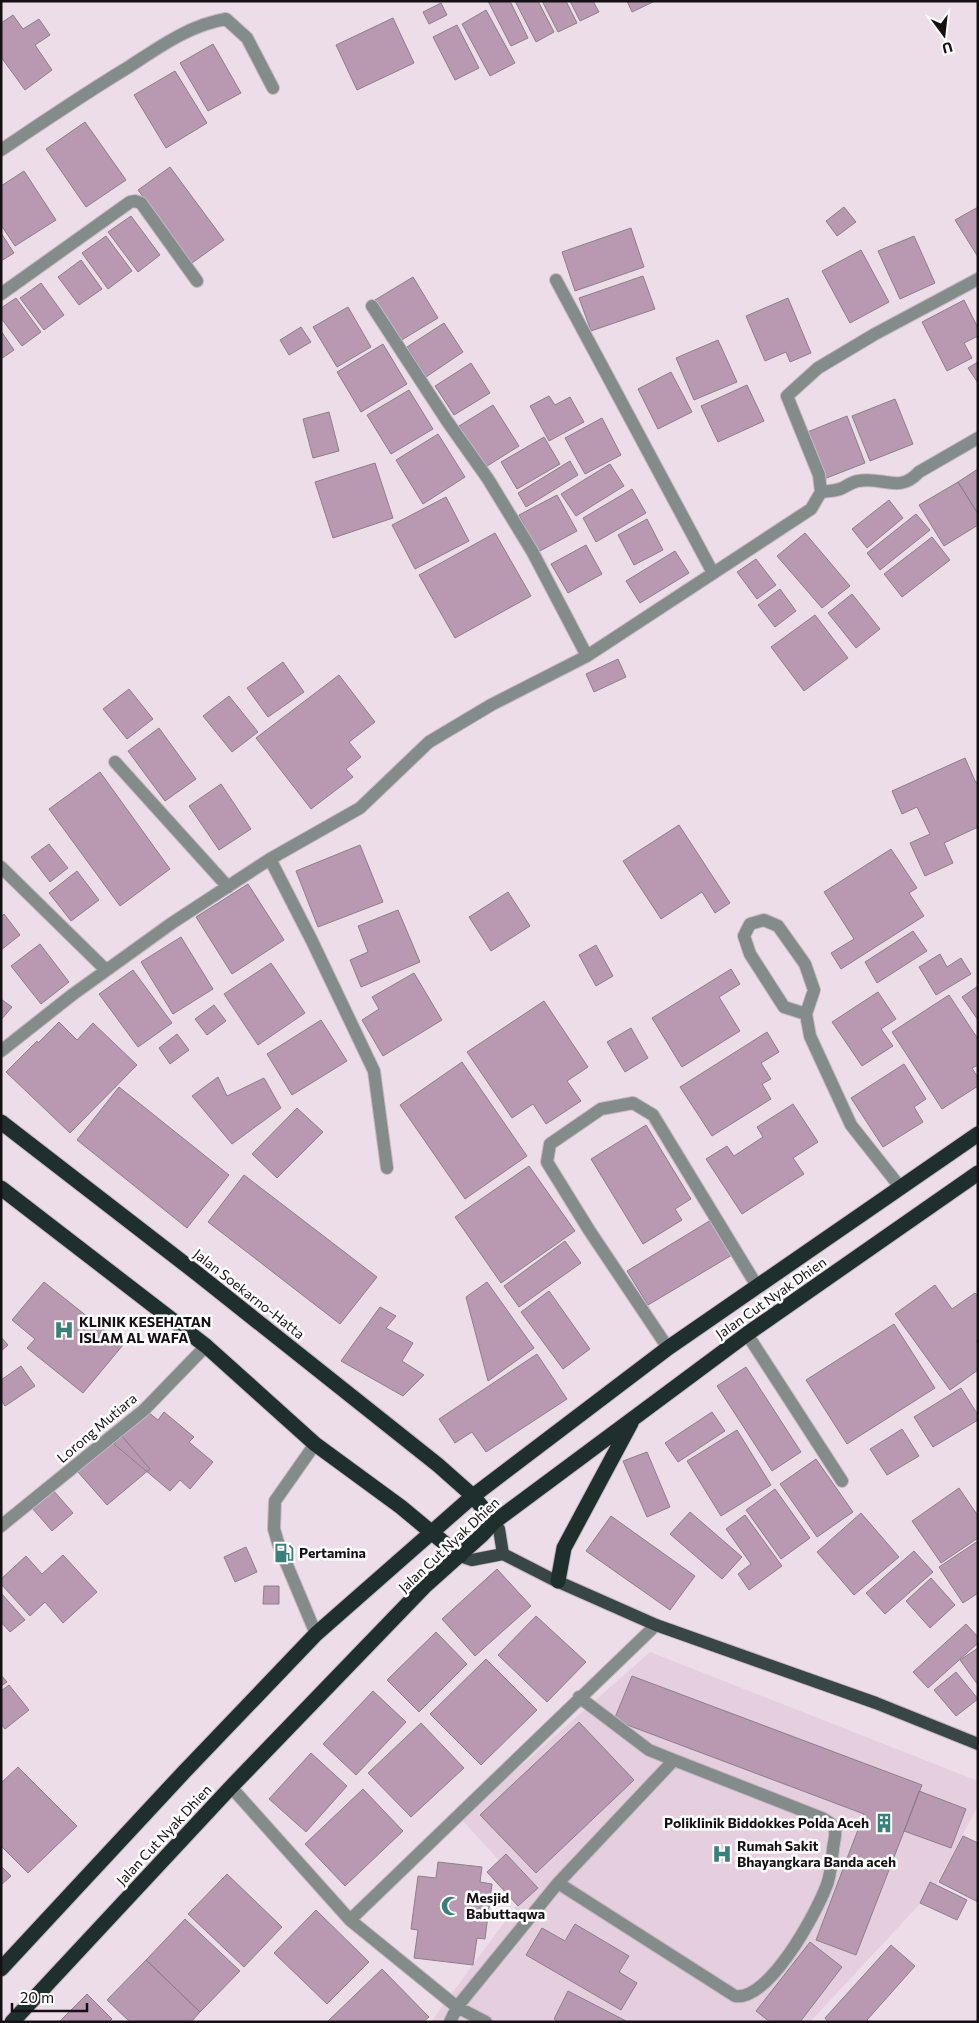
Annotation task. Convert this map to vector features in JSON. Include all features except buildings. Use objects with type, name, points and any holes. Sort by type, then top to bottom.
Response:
[{"type":"highway","name":"Jalan Soekarno-Hatta","points":[[1,1122],[400,1434],[473,1496],[494,1522]]},
{"type":"highway","name":"Jalan Cut Nyak Dhien","points":[[1,1969],[184,1772],[316,1634],[473,1496],[668,1348],[978,1134]]},
{"type":"highway","name":"Jalan Cut Nyak Dhien","points":[[12,2022],[231,1787],[424,1588],[494,1522],[747,1334],[978,1173]]},
{"type":"highway","points":[[1,1188],[206,1346],[315,1444],[401,1506],[460,1556]]},
{"type":"highway","points":[[558,1581],[564,1548],[634,1418]]},
{"type":"main road","points":[[494,1522],[499,1529],[503,1554]]},
{"type":"main road","points":[[460,1556],[472,1560],[503,1554],[656,1625],[876,1703],[978,1744]]},
{"type":"street","points":[[1,150],[155,50],[190,29],[212,22],[226,19],[247,38],[273,88]]},
{"type":"street","points":[[1,294],[130,202],[135,201],[141,203],[196,281]]},
{"type":"street","points":[[1,1051],[72,995],[172,923],[270,860],[360,808],[429,742],[491,706],[586,656],[811,509],[820,492],[819,475],[787,396],[818,368],[875,334],[978,279]]},
{"type":"street","points":[[556,280],[713,573]]},
{"type":"street","points":[[372,306],[488,479],[532,551],[586,656]]},
{"type":"street","points":[[820,492],[839,489],[856,481],[873,480],[906,484],[919,472],[978,438]]},
{"type":"street","points":[[115,762],[228,887]]},
{"type":"street","points":[[270,860],[312,941],[374,1070],[387,1168]]},
{"type":"street","points":[[1,867],[106,970]]},
{"type":"street","points":[[806,1014],[784,1007],[750,954],[744,936],[750,924],[764,920],[778,926],[805,964],[814,990],[806,1014],[810,1036],[851,1125],[900,1187]]},
{"type":"street","points":[[668,1348],[589,1230],[548,1162],[550,1144],[600,1109],[632,1102],[653,1115],[758,1286]]},
{"type":"street","points":[[747,1334],[842,1481]]},
{"type":"street","name":"Lorong Mutiara","points":[[1,1526],[144,1410],[206,1346]]},
{"type":"street","points":[[315,1444],[276,1501],[274,1529],[279,1546],[316,1634]]},
{"type":"street","points":[[350,1920],[579,1697],[656,1625]]},
{"type":"street","points":[[558,1883],[735,1996],[743,1997],[750,1994],[780,1968],[802,1936],[827,1886],[836,1831],[831,1823],[822,1818],[649,1750],[579,1697]]},
{"type":"street","points":[[450,2022],[457,2007],[558,1883],[674,1760]]},
{"type":"street","points":[[231,1787],[350,1920],[457,2007],[486,2022]]},
{"type":"shaded area","name":"Rumah Sakit Bhayangkara Banda aceh","points":[[650,1652],[978,1781],[978,1806],[933,1890],[810,2022],[431,2022],[527,1891],[461,1819]]},
{"type":"place","name":"KLINIK KESEHATAN ISLAM AL WAFA","points":[[64,1330]]},
{"type":"place","name":"Pertamina","points":[[284,1553]]},
{"type":"place","name":"Poliklinik Biddokkes Polda Aceh","points":[[884,1823]]},
{"type":"place","name":"Rumah Sakit Bhayangkara Banda aceh","points":[[722,1854]]},
{"type":"place","name":"Mesjid Babuttaqwa","points":[[451,1906]]}]
